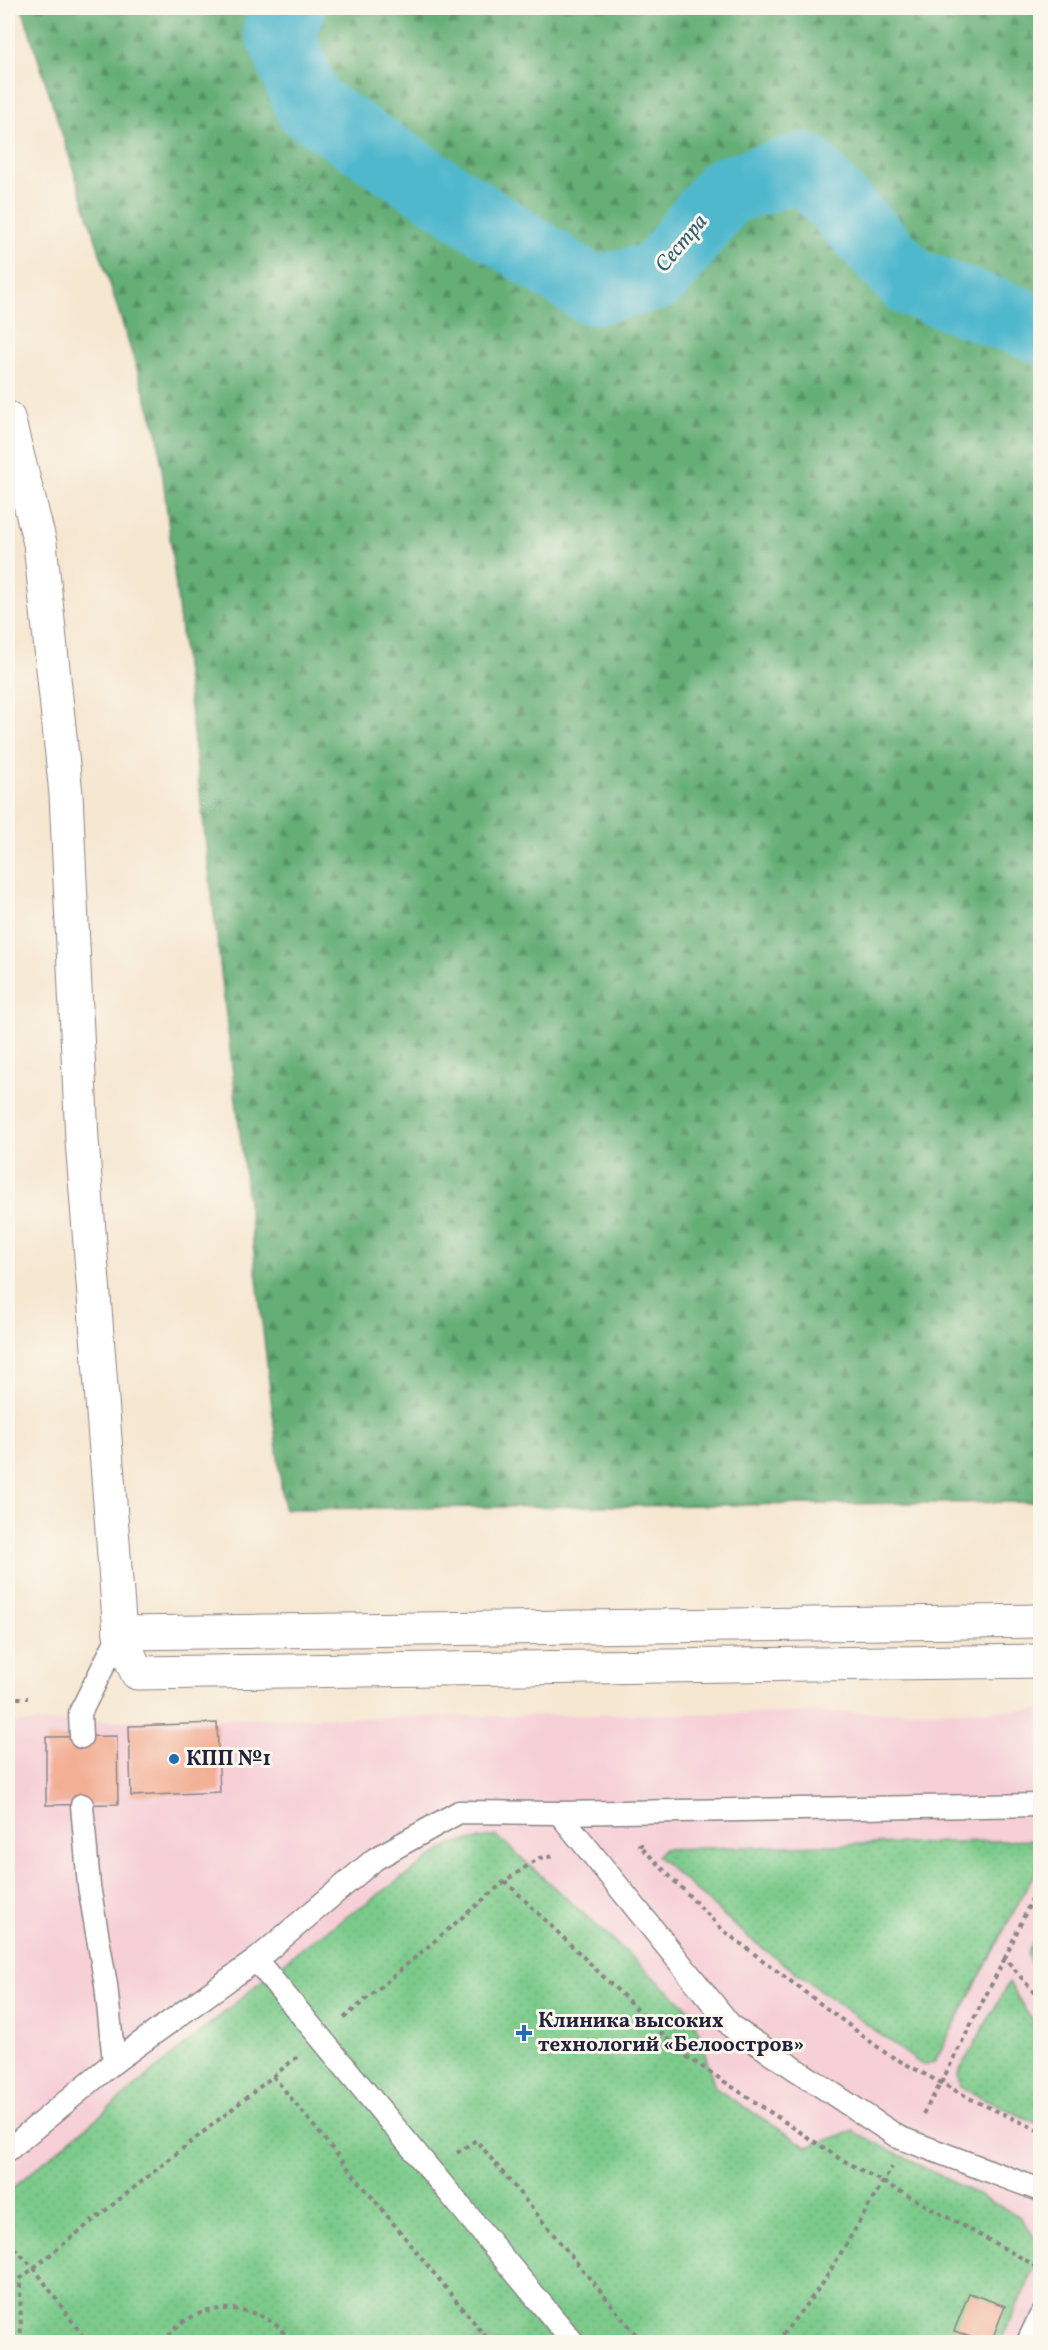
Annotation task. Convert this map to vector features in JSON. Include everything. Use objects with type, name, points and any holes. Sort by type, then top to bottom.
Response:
[{"type":"street","points":[[8,418],[40,543],[66,794],[82,1140],[120,1633],[138,1673],[1041,1661]]},
{"type":"street","points":[[120,1633],[1041,1621]]},
{"type":"lane","points":[[81,1737],[80,1713],[120,1633]]},
{"type":"lane","points":[[82,1805],[89,1886],[106,1985],[114,2062]]},
{"type":"lane","points":[[8,2150],[114,2062],[256,1960],[375,1859],[459,1812],[559,1813],[1041,1805]]},
{"type":"lane","points":[[559,1813],[732,2027],[898,2137],[1041,2190]]},
{"type":"lane","points":[[256,1960],[573,2343]]},
{"type":"lane","points":[[1028,2343],[1041,2317]]},
{"type":"path","points":[[8,1698],[28,1698]]},
{"type":"path","points":[[651,1845],[639,1845],[724,1931],[887,2054],[971,2099],[1041,2131]]},
{"type":"path","points":[[505,1881],[683,2054],[839,2158],[1041,2268]]},
{"type":"path","points":[[1041,1881],[1005,1958],[1041,2000]]},
{"type":"path","points":[[273,2076],[490,2343]]},
{"type":"path","points":[[447,2159],[476,2140],[642,2343]]},
{"type":"path","points":[[8,2242],[34,2268],[87,2343]]},
{"type":"path","points":[[163,2343],[179,2325],[186,2321],[202,2313],[228,2308],[253,2312],[276,2325],[292,2343]]},
{"type":"shaded area","name":"Клиника высоких технологий «Белоостров»","points":[[1040,1710],[1040,2342],[8,2342],[8,1723]]},
{"type":"green space","points":[[22,8],[1040,8],[1040,1502],[284,1509],[158,435]]},
{"type":"green space","points":[[497,1836],[693,2013],[715,2088],[807,2147],[853,2131],[1019,2216],[1040,2245],[1040,2257],[1000,2342],[8,2342],[8,2192],[299,1950],[451,1844]]},
{"type":"green space","points":[[1040,1840],[1040,1862],[934,2063],[922,2065],[749,1938],[657,1856],[664,1849]]},
{"type":"green space","points":[[1040,1929],[1040,1977],[1032,1967],[1027,1953]]},
{"type":"green space","points":[[1009,1982],[1027,2013],[1040,2026],[1040,2125],[960,2087],[958,2074]]},
{"type":"building","name":"КПП №1","points":[[217,1723],[220,1792],[131,1796],[129,1726]]},
{"type":"building","points":[[117,1736],[118,1804],[46,1805],[46,1737]]},
{"type":"building","points":[[969,2293],[1005,2306],[991,2342],[984,2342],[954,2331]]},
{"type":"waterway","name":"Сестра","points":[[291,8],[278,28],[309,106],[592,291],[658,276],[725,191],[804,167],[910,282],[1040,329]]},
{"type":"place","name":"КПП №1","points":[[174,1759]]},
{"type":"place","name":"Клиника высоких технологий «Белоостров»","points":[[524,2033]]}]
